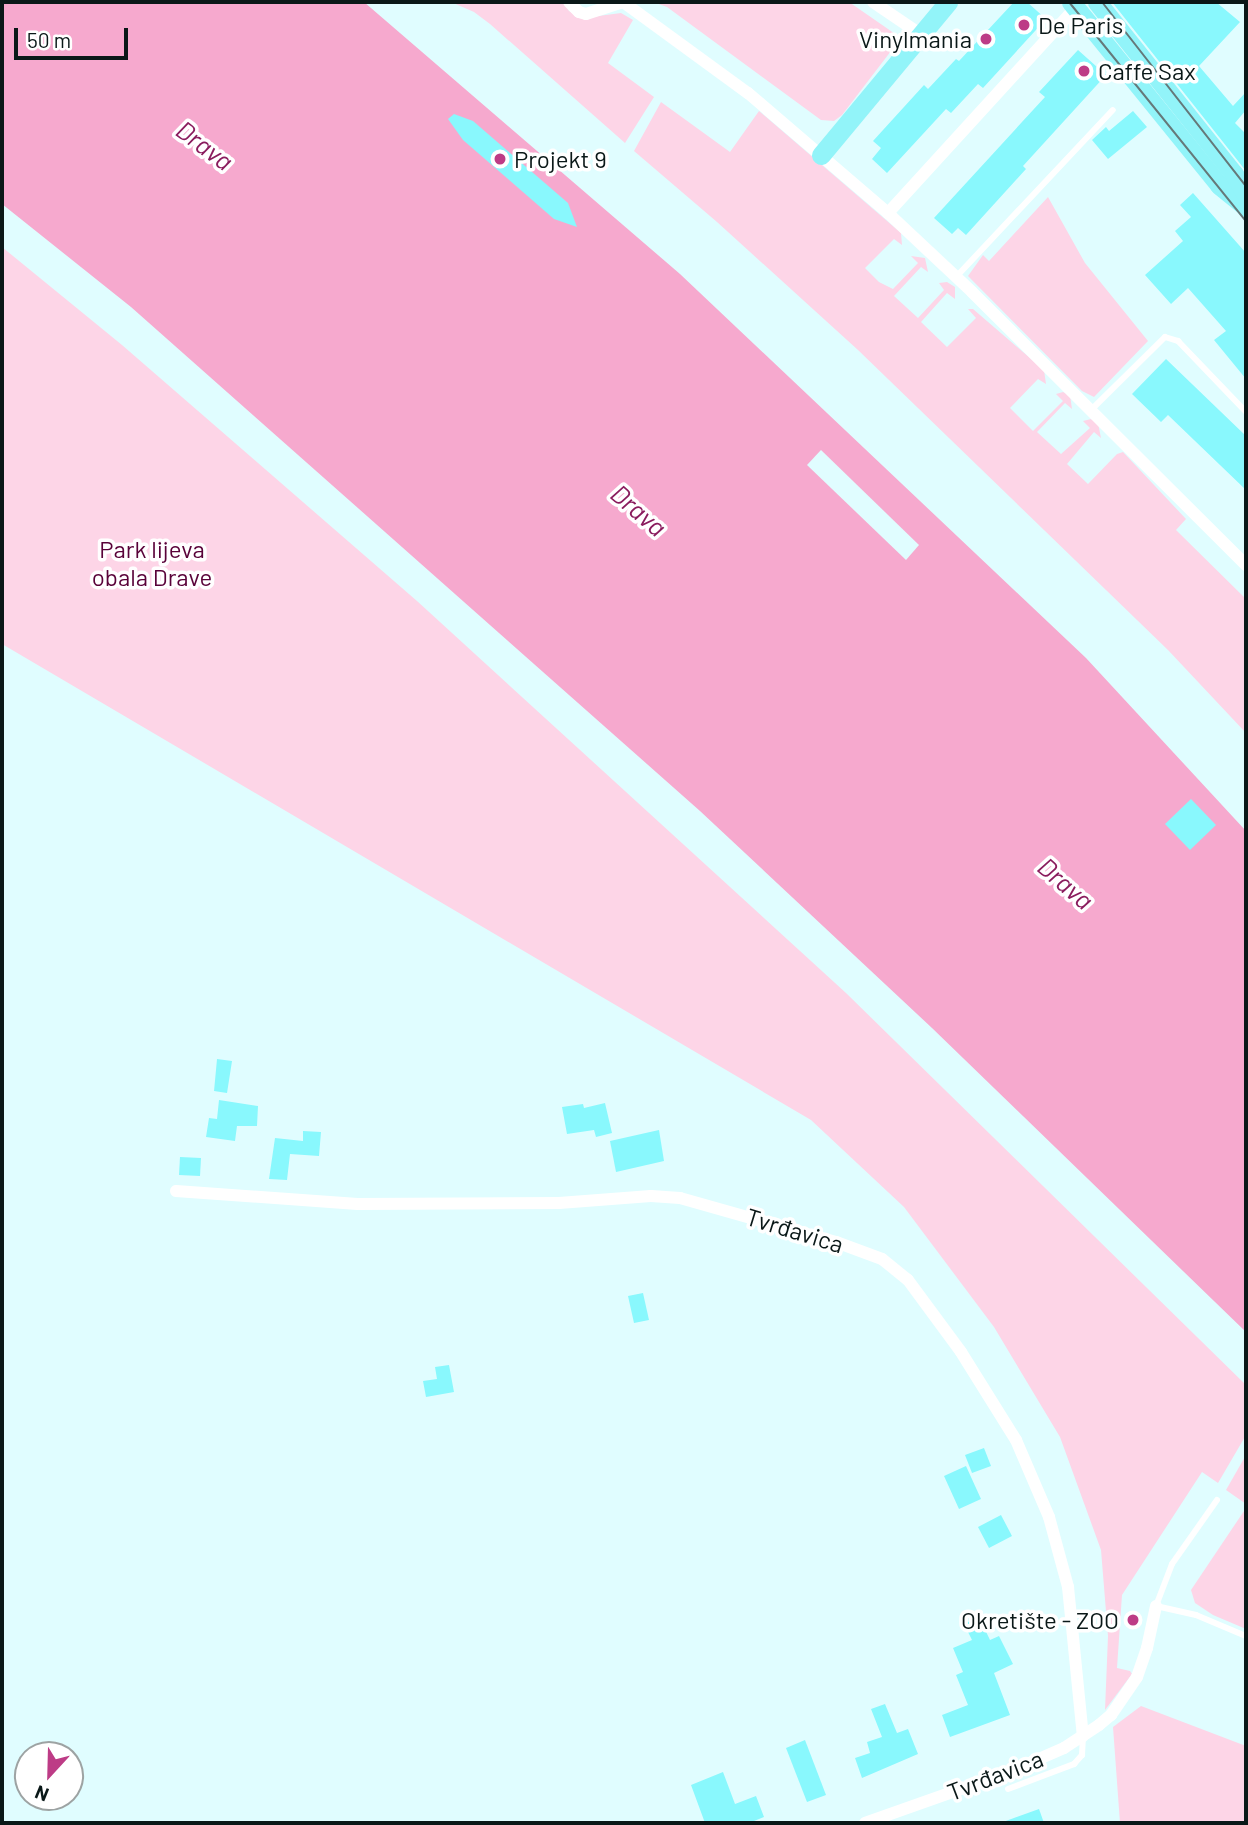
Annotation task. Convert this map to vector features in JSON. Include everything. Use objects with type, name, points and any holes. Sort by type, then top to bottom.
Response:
[{"type":"main road","points":[[821,155],[948,2]]},
{"type":"main road","points":[[1097,2],[1234,174],[1246,195]]},
{"type":"main road","points":[[1072,6],[1219,185],[1246,207]]},
{"type":"street","points":[[569,2],[579,12],[586,14],[623,2],[717,70],[821,155],[956,277],[1246,565]]},
{"type":"street","points":[[873,2],[920,34]]},
{"type":"street","points":[[888,213],[1072,6]]},
{"type":"street","name":"Tvrđavica","points":[[176,1191],[358,1203],[559,1203],[651,1196],[680,1198],[836,1242],[882,1259],[908,1280],[967,1362],[1016,1440],[1049,1517],[1068,1587],[1083,1737]]},
{"type":"street","name":"Tvrđavica","points":[[865,1823],[1009,1772],[1083,1737],[1111,1715],[1137,1677],[1156,1606]]},
{"type":"lane","points":[[956,277],[1113,110]]},
{"type":"lane","points":[[1091,410],[1165,337],[1178,341],[1246,412]]},
{"type":"lane","points":[[1217,1500],[1172,1564],[1156,1606],[1196,1615],[1246,1636]]},
{"type":"lane","points":[[1008,1789],[1074,1764],[1082,1755],[1083,1737]]},
{"type":"green space","points":[[451,2],[564,2],[569,11],[583,18],[621,13],[633,20],[608,63],[654,97],[625,143],[490,24],[474,12]]},
{"type":"green space","points":[[653,2],[849,2],[901,38],[842,115],[834,121],[821,120],[667,7]]},
{"type":"green space","points":[[661,102],[730,152],[759,111],[901,233],[902,245],[894,239],[865,268],[879,282],[893,289],[918,263],[911,256],[925,258],[928,272],[921,267],[894,296],[918,318],[944,290],[939,283],[947,282],[955,287],[955,299],[947,293],[921,322],[947,347],[976,318],[968,309],[973,309],[1044,370],[1046,384],[1038,379],[1010,408],[1033,431],[1063,401],[1056,394],[1063,392],[1070,395],[1072,409],[1065,403],[1037,432],[1061,454],[1090,428],[1083,421],[1091,419],[1098,423],[1101,438],[1094,432],[1067,464],[1088,484],[1117,454],[1123,452],[1186,519],[1176,530],[1246,599],[1246,733],[1168,650],[858,350],[634,151]]},
{"type":"green space","points":[[1048,197],[1085,263],[1148,341],[1094,397],[1082,391],[968,276],[983,255],[989,261]]},
{"type":"green space","name":"Park lijeva obala Drave","points":[[2,247],[122,345],[417,601],[846,993],[1246,1385],[1246,1435],[1218,1483],[1202,1472],[1122,1595],[1117,1668],[1132,1674],[1105,1710],[1108,1636],[1101,1550],[1060,1437],[994,1327],[904,1207],[811,1120],[2,644]]},
{"type":"green space","points":[[1246,1455],[1246,1504],[1226,1490]]},
{"type":"green space","points":[[1246,1508],[1246,1629],[1213,1615],[1195,1603],[1191,1590]]},
{"type":"green space","points":[[1141,1706],[1246,1746],[1246,1823],[1120,1823],[1113,1727]]},
{"type":"water","name":"Drava","points":[[2,2],[364,2],[680,274],[1086,658],[1246,831],[1246,1332],[932,1028],[700,811],[131,307],[2,204]]},
{"type":"pier","points":[[821,450],[919,545],[906,560],[807,465]]},
{"type":"building","points":[[1014,2],[1027,2],[1046,19],[983,88],[978,84],[951,113],[946,109],[887,173],[872,159],[881,148],[873,141],[924,85],[928,89],[956,59],[959,61]]},
{"type":"building","points":[[1112,2],[1216,2],[1240,22],[1199,66],[1233,106],[1246,92],[1246,110],[1235,123],[1246,134],[1246,171]]},
{"type":"building","points":[[1078,50],[1106,75],[1023,166],[1026,169],[966,235],[958,228],[952,234],[934,218],[1045,97],[1039,92]]},
{"type":"building","points":[[1133,111],[1147,127],[1108,159],[1092,140],[1106,127],[1109,131]]},
{"type":"building","name":"Projekt 9","points":[[454,114],[473,121],[568,203],[577,227],[554,219],[463,140],[448,119]]},
{"type":"building","points":[[1193,193],[1246,253],[1246,379],[1214,340],[1226,331],[1188,288],[1171,304],[1145,275],[1183,241],[1175,231],[1191,217],[1180,205]]},
{"type":"building","points":[[1166,359],[1246,436],[1246,490],[1168,415],[1161,422],[1132,394]]},
{"type":"building","points":[[1191,799],[1216,825],[1190,850],[1165,824]]},
{"type":"building","points":[[217,1059],[232,1061],[227,1093],[214,1091]]},
{"type":"building","points":[[219,1100],[258,1106],[257,1126],[237,1126],[235,1141],[206,1137],[209,1118],[217,1119]]},
{"type":"building","points":[[605,1103],[612,1133],[596,1137],[594,1130],[567,1134],[562,1107],[583,1104],[584,1108]]},
{"type":"building","points":[[659,1130],[664,1161],[616,1172],[610,1141]]},
{"type":"building","points":[[303,1131],[321,1132],[319,1156],[290,1154],[287,1180],[269,1179],[275,1138],[303,1141]]},
{"type":"building","points":[[180,1157],[201,1158],[200,1176],[179,1175]]},
{"type":"building","points":[[643,1293],[649,1320],[634,1323],[628,1296]]},
{"type":"building","points":[[449,1365],[454,1392],[426,1397],[423,1381],[437,1379],[435,1367]]},
{"type":"building","points":[[984,1448],[991,1466],[972,1473],[965,1455]]},
{"type":"building","points":[[966,1466],[981,1499],[959,1509],[944,1476]]},
{"type":"building","points":[[1001,1515],[1012,1536],[989,1548],[978,1527]]},
{"type":"building","points":[[979,1617],[990,1640],[999,1636],[1013,1664],[994,1673],[1010,1715],[950,1737],[942,1715],[968,1705],[956,1675],[963,1672],[953,1648],[972,1640],[964,1624]]},
{"type":"building","points":[[885,1704],[897,1733],[908,1729],[918,1754],[862,1778],[855,1758],[870,1753],[867,1742],[882,1737],[871,1709]]},
{"type":"building","points":[[805,1740],[826,1795],[807,1802],[786,1748]]},
{"type":"building","points":[[723,1772],[735,1804],[756,1796],[764,1817],[749,1823],[705,1823],[691,1785]]},
{"type":"building","points":[[1039,1809],[1044,1823],[1003,1823],[1003,1822]]},
{"type":"tram line","points":[[1069,2],[1246,221]]},
{"type":"tram line","points":[[1102,2],[1246,186]]},
{"type":"place","name":"De Paris","points":[[1024,25]]},
{"type":"place","name":"Vinylmania","points":[[986,39]]},
{"type":"place","name":"Caffe Sax","points":[[1084,71]]},
{"type":"place","name":"Projekt 9","points":[[500,159]]},
{"type":"place","name":"Okretište - ZOO","points":[[1133,1620]]}]
